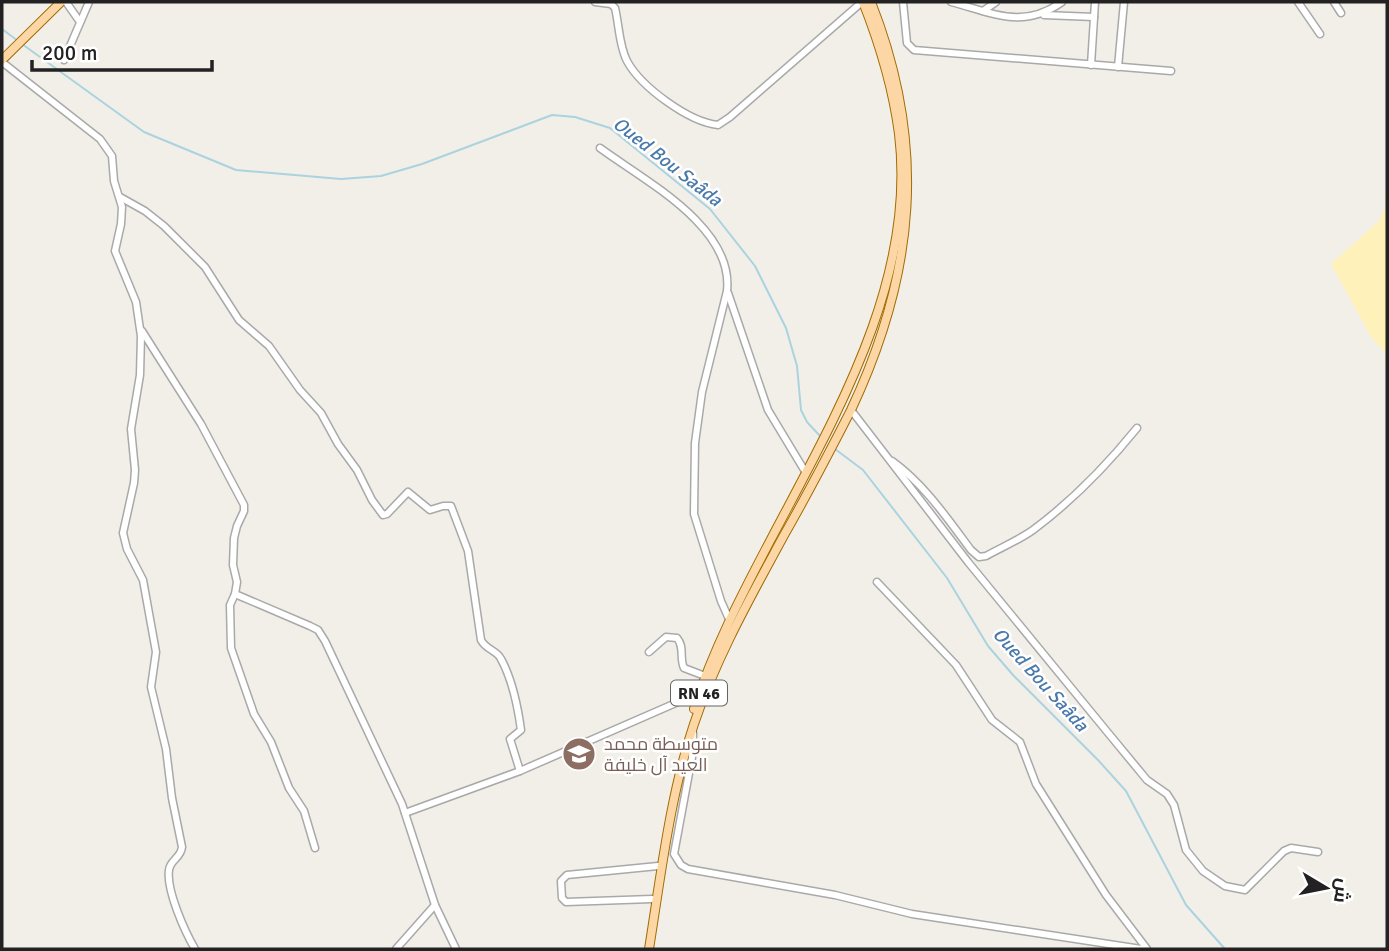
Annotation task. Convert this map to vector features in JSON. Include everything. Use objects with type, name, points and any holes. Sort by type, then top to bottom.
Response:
[{"type":"main road","points":[[2,60],[30,30],[63,2]]},
{"type":"main road","name":"RN 46","points":[[649,949],[663,862],[705,677],[729,619],[834,419],[879,307],[890,264],[900,196],[899,136],[881,49],[862,2]]},
{"type":"main road","name":"RN 46","points":[[644,949],[685,737],[730,633],[851,410],[890,314],[900,268],[907,194],[906,137],[900,93],[888,45],[871,2]]},
{"type":"street","points":[[63,2],[80,22]]},
{"type":"street","points":[[64,60],[89,2]]},
{"type":"street","points":[[595,2],[611,4],[615,8],[626,60],[648,85],[692,117],[718,125],[862,2]]},
{"type":"street","points":[[902,2],[907,43],[914,50],[1171,71]]},
{"type":"street","points":[[951,2],[1020,18],[1041,15],[1094,17]]},
{"type":"street","points":[[981,7],[996,2]]},
{"type":"street","points":[[1041,15],[1062,2]]},
{"type":"street","points":[[1091,65],[1095,2]]},
{"type":"street","points":[[1118,67],[1124,2]]},
{"type":"street","points":[[1298,2],[1320,34]]},
{"type":"street","points":[[1334,2],[1341,13]]},
{"type":"street","points":[[2,60],[108,148],[112,156],[114,181],[120,197],[121,224],[115,251],[133,293],[140,329],[140,375],[131,429],[135,484],[123,533],[127,549],[143,580],[156,652],[150,687],[166,748],[182,847],[181,853],[170,865],[168,874],[184,929],[195,949]]},
{"type":"street","points":[[600,148],[681,205],[719,249],[725,263],[728,275],[727,292],[702,392],[695,443],[694,514],[729,619]]},
{"type":"street","points":[[120,197],[164,226],[205,267],[239,320],[269,346],[300,390],[321,413],[383,515],[408,492],[430,510],[448,506],[455,512],[468,551],[481,640],[486,648],[501,657],[512,691],[521,730],[510,739],[520,771]]},
{"type":"street","points":[[727,292],[768,410],[806,472]]},
{"type":"street","points":[[140,329],[201,424],[244,505],[234,538],[235,594],[229,612],[231,648],[250,704],[271,741],[284,777],[304,811],[315,848]]},
{"type":"street","points":[[851,410],[968,562],[1147,780],[1167,794],[1174,805],[1186,850],[1203,871],[1225,886],[1245,890],[1284,851],[1291,848],[1318,852]]},
{"type":"street","points":[[886,456],[929,494],[979,557],[986,556],[1031,531],[1055,512],[1111,460],[1137,428]]},
{"type":"street","points":[[877,582],[956,665],[992,720],[1020,742],[1036,784],[1106,895],[1147,949]]},
{"type":"street","points":[[235,594],[282,612],[318,630],[343,674],[405,813],[435,905],[456,949]]},
{"type":"street","points":[[649,652],[666,637],[677,638],[681,643],[682,666],[689,672],[705,677]]},
{"type":"street","points":[[405,813],[520,771],[703,691]]},
{"type":"street","points":[[693,726],[692,757],[674,854],[688,869],[835,895],[912,914],[1141,949]]},
{"type":"street","points":[[652,899],[568,902],[562,898],[561,881],[567,875],[658,866]]},
{"type":"street","points":[[396,949],[435,905]]},
{"type":"sand","points":[[1387,202],[1387,355],[1371,337],[1331,264],[1379,221]]},
{"type":"waterway","name":"Oued Bou Saâda","points":[[2,29],[18,41]]},
{"type":"waterway","name":"Oued Bou Saâda","points":[[22,44],[144,132],[236,170],[341,179],[381,176],[422,164],[552,115],[575,117],[610,128],[710,209],[755,266],[786,328],[797,366],[801,410],[807,422],[820,436]]},
{"type":"waterway","name":"Oued Bou Saâda","points":[[835,449],[863,470],[947,578],[988,646],[1126,791],[1186,905],[1225,949]]},
{"type":"place","name":"متوسطة محمد العيد آل خليفة","points":[[579,754]]}]
